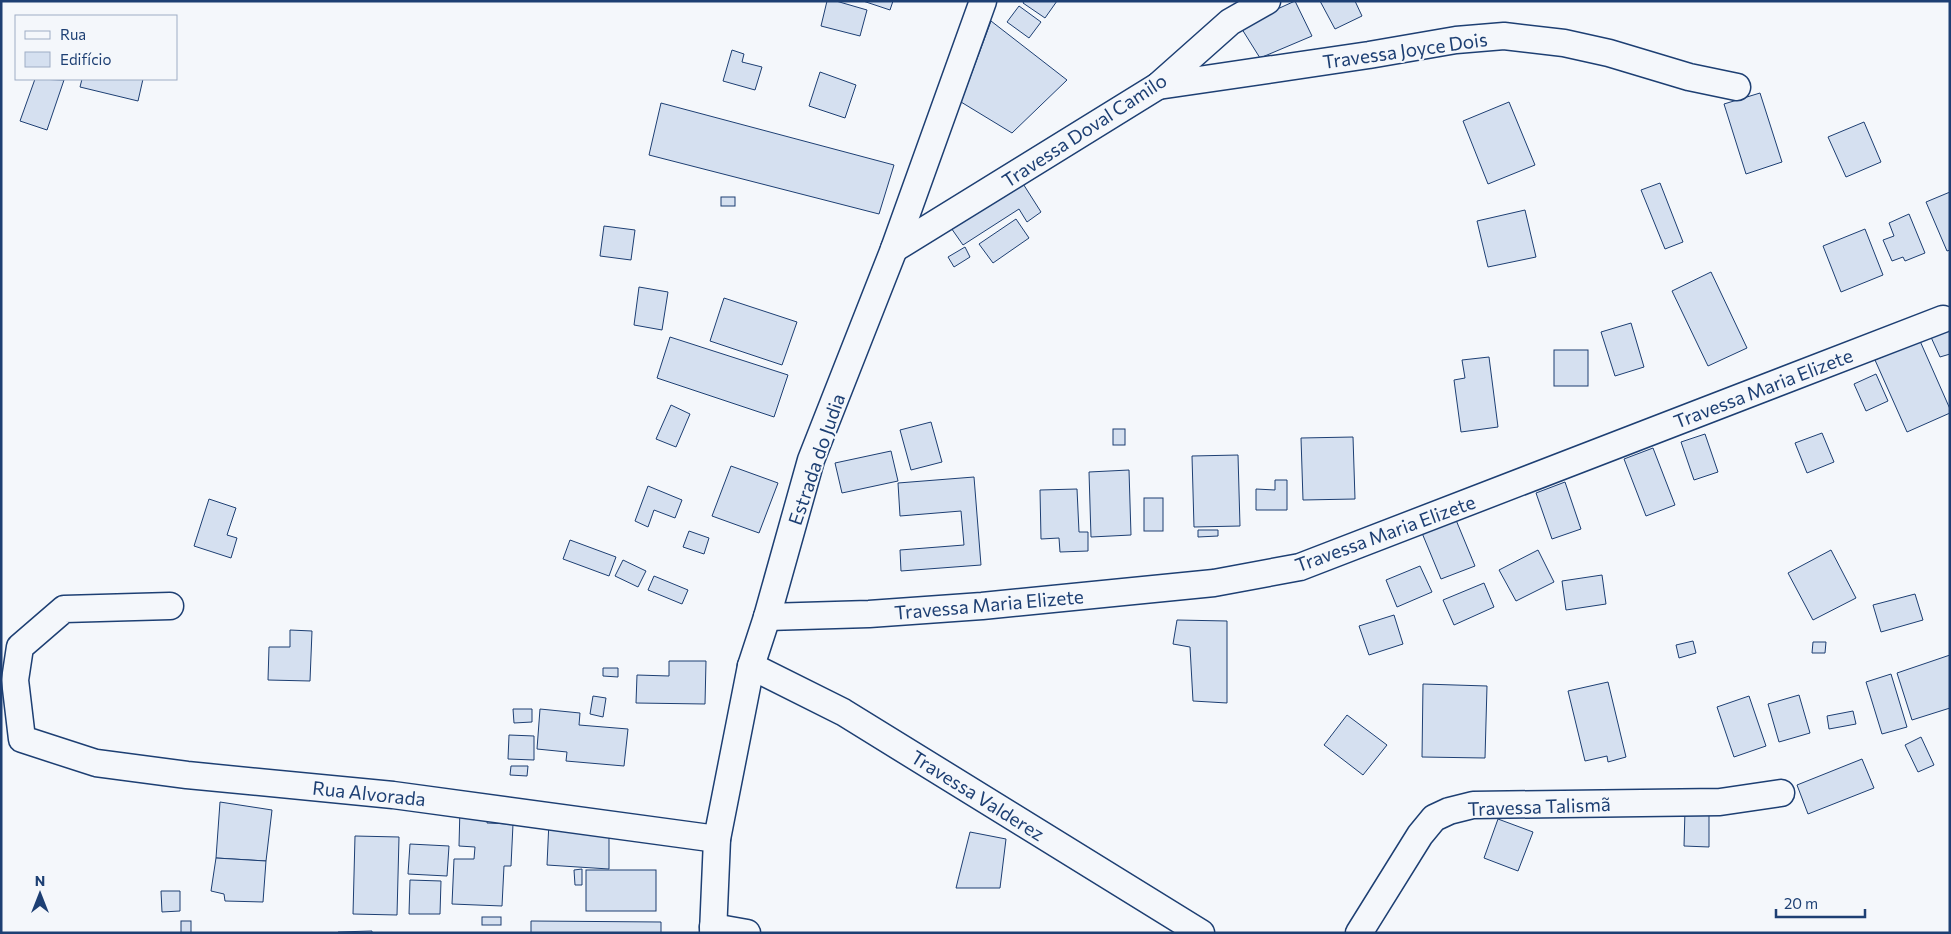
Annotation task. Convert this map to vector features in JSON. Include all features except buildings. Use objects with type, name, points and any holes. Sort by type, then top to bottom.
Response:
[{"type":"street","name":"Estrada do Judia","points":[[713,930],[717,839],[751,666],[767,617],[811,460],[894,249],[982,1]]},
{"type":"street","name":"Travessa Doval Camilo","points":[[894,249],[1158,86],[1230,22],[1267,1]]},
{"type":"street","name":"Travessa Joyce Dois","points":[[1158,86],[1369,55],[1456,40],[1504,36],[1564,43],[1609,53],[1689,77],[1737,87]]},
{"type":"street","name":"Travessa Maria Elizete","points":[[767,617],[869,614],[1001,605],[1214,583],[1300,567],[1943,319]]},
{"type":"street","points":[[11,645],[64,609],[170,606]]},
{"type":"street","name":"Rua Alvorada","points":[[11,645],[22,739],[96,763],[187,775],[393,795],[717,839]]},
{"type":"street","name":"Travessa Valderez","points":[[751,666],[843,712],[1201,933]]},
{"type":"street","name":"Travessa Talismã","points":[[1359,933],[1420,835],[1434,818],[1449,812],[1473,805],[1720,802],[1782,793]]},
{"type":"street","points":[[713,930],[746,933]]}]
